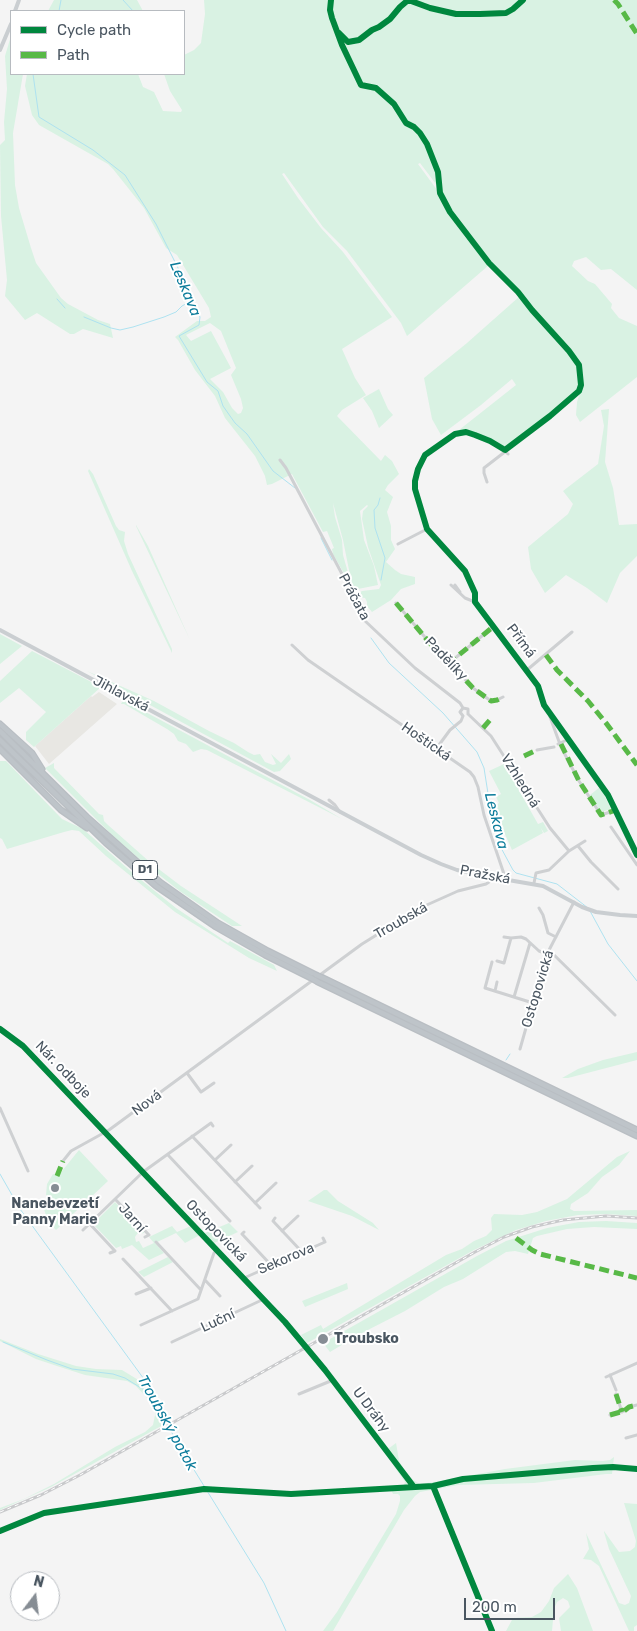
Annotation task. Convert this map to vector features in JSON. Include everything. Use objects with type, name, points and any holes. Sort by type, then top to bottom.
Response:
[{"type":"highway","points":[[0,724],[32,753],[45,774]]},
{"type":"highway","name":"D1","points":[[0,731],[115,844],[177,895],[242,937],[316,978],[323,978],[637,1130]]},
{"type":"highway","name":"D1","points":[[0,740],[106,843],[156,886],[195,914],[239,941],[637,1136]]},
{"type":"highway","points":[[0,749],[61,810],[106,843]]},
{"type":"main road","points":[[0,50],[10,26]]},
{"type":"main road","name":"Jihlavská","points":[[0,630],[241,758]]},
{"type":"main road","name":"Pražská","points":[[241,758],[441,864],[457,870],[503,879],[535,879],[587,909],[596,912],[637,916]]},
{"type":"street","points":[[475,602],[474,593],[465,571],[427,529],[415,490],[415,481],[418,469],[425,455],[455,434],[466,432],[497,444],[507,452],[484,468],[487,482]]},
{"type":"street","name":"Práčata","points":[[280,460],[286,468],[364,619],[415,668],[460,702],[463,708]]},
{"type":"street","points":[[398,544],[427,529]]},
{"type":"street","name":"Přímá","points":[[453,585],[465,598],[475,602],[494,626],[538,686],[541,698],[549,712]]},
{"type":"street","name":"Padělíky","points":[[396,603],[448,664],[473,688],[491,700],[503,697]]},
{"type":"street","points":[[448,664],[494,626]]},
{"type":"street","points":[[527,670],[572,632]]},
{"type":"street","name":"Hoštická","points":[[292,645],[308,660],[470,772],[477,782],[484,815],[504,874],[503,879]]},
{"type":"street","points":[[436,749],[461,721],[463,716],[468,714],[468,709],[463,708],[460,712],[463,716]]},
{"type":"street","points":[[549,712],[608,794],[637,854],[631,856]]},
{"type":"street","points":[[549,712],[560,744],[579,781],[601,815],[616,810]]},
{"type":"street","name":"Vzhledná","points":[[468,714],[491,736],[556,835],[569,851]]},
{"type":"street","points":[[560,744],[569,739]]},
{"type":"street","points":[[537,750],[554,747]]},
{"type":"street","name":"Pražská","points":[[329,800],[340,812]]},
{"type":"street","points":[[611,827],[637,865]]},
{"type":"street","points":[[616,834],[625,830]]},
{"type":"street","points":[[535,879],[536,873],[549,870],[569,851],[585,841]]},
{"type":"street","points":[[578,846],[618,889]]},
{"type":"street","name":"Troubská","points":[[258,1021],[362,944],[420,908],[458,891],[486,884],[492,877]]},
{"type":"street","name":"Ostopovická","points":[[520,1049],[548,952],[574,902]]},
{"type":"street","points":[[539,908],[548,933],[556,937]]},
{"type":"street","points":[[504,936],[512,938],[522,937],[539,951],[548,952],[615,1015]]},
{"type":"street","points":[[512,938],[504,963],[494,961],[485,988],[533,1003]]},
{"type":"street","points":[[514,997],[530,943]]},
{"type":"street","points":[[495,991],[497,982]]},
{"type":"street","name":"Nová","points":[[63,1161],[71,1151],[106,1132],[258,1021]]},
{"type":"street","name":"Nár. odboje","points":[[0,1029],[21,1043],[106,1132]]},
{"type":"street","points":[[187,1073],[201,1092],[214,1083]]},
{"type":"street","points":[[0,1108],[28,1171]]},
{"type":"street","points":[[83,1230],[143,1172],[211,1123],[213,1126]]},
{"type":"street","name":"Ostopovická","points":[[106,1132],[264,1299],[308,1349]]},
{"type":"street","points":[[192,1136],[260,1208]]},
{"type":"street","points":[[215,1160],[231,1145]]},
{"type":"street","points":[[168,1155],[230,1221]]},
{"type":"street","points":[[235,1182],[252,1166]]},
{"type":"street","points":[[255,1203],[276,1183]]},
{"type":"street","name":"Jarní","points":[[115,1199],[148,1236]]},
{"type":"street","points":[[282,1231],[298,1216]]},
{"type":"street","points":[[275,1218],[273,1221],[302,1252]]},
{"type":"street","points":[[90,1224],[115,1251],[110,1253]]},
{"type":"street","points":[[244,1232],[242,1234],[271,1265]]},
{"type":"street","name":"Sekorova","points":[[244,1278],[324,1242],[323,1238]]},
{"type":"street","points":[[156,1242],[202,1290]]},
{"type":"street","points":[[141,1325],[197,1300],[214,1253],[217,1250]]},
{"type":"street","points":[[123,1258],[172,1310]]},
{"type":"street","points":[[205,1280],[220,1296]]},
{"type":"street","points":[[136,1294],[151,1288]]},
{"type":"street","name":"Luční","points":[[172,1342],[264,1299]]},
{"type":"street","name":"U Dráhy","points":[[308,1349],[414,1487]]},
{"type":"street","points":[[606,1377],[637,1363]]},
{"type":"street","points":[[610,1375],[622,1412]]},
{"type":"street","points":[[300,1394],[333,1380]]},
{"type":"street","points":[[610,1415],[637,1405]]},
{"type":"street","points":[[626,1438],[637,1435]]},
{"type":"street","points":[[0,1531],[44,1513],[204,1489],[291,1494],[433,1486],[463,1479],[613,1467],[637,1469]]},
{"type":"shaded area","points":[[99,692],[117,704],[49,764],[35,746],[91,696]]},
{"type":"green space","points":[[54,0],[137,0],[142,10],[49,10]]},
{"type":"green space","points":[[204,0],[637,0],[637,290],[611,269],[601,270],[586,257],[574,261],[572,266],[588,281],[595,284],[612,304],[611,308],[619,318],[637,326],[637,377],[580,422],[576,415],[577,402],[582,386],[577,360],[477,246],[451,211],[442,192],[420,163],[418,164],[440,194],[449,213],[465,237],[489,265],[407,336],[401,323],[347,251],[323,227],[284,173],[282,174],[321,228],[343,252],[392,317],[342,349],[355,378],[366,395],[342,410],[337,416],[381,461],[385,455],[392,461],[399,474],[385,490],[393,497],[387,512],[391,526],[391,540],[395,549],[386,562],[401,574],[415,577],[415,584],[401,589],[391,600],[372,612],[367,606],[365,598],[358,597],[357,594],[362,591],[379,589],[381,585],[368,547],[362,519],[363,511],[368,506],[360,511],[364,540],[374,566],[378,585],[353,590],[333,503],[349,576],[346,577],[333,554],[332,549],[334,548],[327,531],[323,532],[292,474],[267,485],[265,476],[255,456],[225,418],[215,396],[195,370],[175,337],[197,321],[205,321],[211,317],[209,308],[177,255],[166,248],[144,208],[108,164],[39,125],[32,115],[25,86],[27,75],[138,75],[143,87],[154,92],[163,111],[181,112],[182,110],[170,91],[164,75],[185,75],[185,54],[194,50],[201,43],[205,14]],"holes":[[[210,323],[221,331],[236,368],[231,375],[243,408],[241,413],[238,414],[232,408],[223,392],[210,379],[231,368],[211,331],[191,341],[186,335]]]},
{"type":"green space","points":[[10,39],[10,75],[23,75],[13,133],[15,185],[19,208],[36,263],[61,298],[68,304],[98,320],[110,324],[113,338],[83,329],[70,334],[37,313],[25,320],[5,296],[7,280],[1,216],[0,145],[5,140],[4,122],[7,89],[5,56]]},
{"type":"green space","points":[[520,296],[530,310],[576,361],[580,385],[579,390],[550,415],[505,448],[488,437],[459,430],[516,385],[512,379],[441,435],[432,419],[424,378]]},
{"type":"green space","points":[[379,389],[388,409],[393,415],[379,428],[372,411],[363,398]]},
{"type":"green space","points":[[609,409],[605,462],[613,488],[619,525],[637,524],[637,556],[620,573],[607,603],[566,575],[545,593],[531,569],[528,547],[568,514],[573,504],[563,491],[598,464],[604,426],[601,410]]},
{"type":"green space","points":[[89,469],[116,526],[119,530],[125,532],[124,541],[128,554],[172,649],[172,653],[132,571],[88,471]]},
{"type":"green space","points":[[136,526],[148,546],[190,640]]},
{"type":"green space","points":[[0,634],[22,646],[0,664]]},
{"type":"green space","points":[[32,651],[101,687],[34,747],[26,740],[26,732],[46,712],[19,688],[0,703],[0,681]]},
{"type":"green space","points":[[87,671],[154,701],[254,755],[260,754],[265,762],[273,765],[276,764],[271,754],[281,763],[289,754],[291,759],[280,771],[274,772]]},
{"type":"green space","points":[[123,700],[342,819],[207,750],[201,749],[193,752],[186,744],[178,741],[174,734],[167,729],[121,704]]},
{"type":"green space","points":[[0,761],[6,761],[62,819],[83,829],[176,908],[228,943],[230,941],[274,965],[277,971],[249,958],[175,912],[106,856],[79,831],[72,830],[7,849],[0,838]]},
{"type":"green space","points":[[54,763],[54,768],[99,814],[103,815],[104,821],[152,864],[181,886],[242,926],[232,926],[181,892],[115,838],[45,768]]},
{"type":"green space","points":[[504,764],[538,824],[543,822],[548,831],[544,833],[541,828],[543,833],[512,850],[493,807],[499,803],[496,797],[501,794],[489,771]]},
{"type":"green space","points":[[600,787],[611,809],[601,812],[590,795]]},
{"type":"green space","points":[[637,1052],[637,1060],[562,1078],[578,1069],[603,1060]]},
{"type":"green space","points":[[79,1150],[108,1181],[56,1230],[48,1222],[44,1209],[55,1202],[46,1195],[47,1184],[53,1174],[58,1176]]},
{"type":"green space","points":[[630,1151],[619,1165],[602,1177],[588,1193],[571,1204],[570,1209],[574,1211],[637,1210],[637,1216],[578,1215],[546,1221],[516,1230],[474,1250],[307,1343],[301,1335],[321,1325],[323,1329],[446,1255],[486,1236],[492,1230],[491,1218],[494,1214],[522,1215],[537,1212],[567,1199],[617,1157]]},
{"type":"green space","points":[[324,1190],[327,1190],[338,1201],[373,1223],[379,1230],[352,1216],[308,1201]]},
{"type":"green space","points":[[115,1202],[144,1232],[137,1234],[135,1237],[136,1242],[139,1241],[143,1248],[154,1243],[149,1237],[172,1226],[177,1232],[191,1226],[200,1235],[185,1243],[176,1233],[155,1243],[164,1253],[149,1260],[132,1245],[122,1249],[121,1246],[116,1248],[94,1225]]},
{"type":"green space","points":[[579,1222],[637,1223],[637,1229],[594,1227],[567,1229],[537,1236],[533,1238],[528,1254],[515,1251],[506,1252],[463,1279],[444,1287],[405,1311],[330,1352],[323,1343],[506,1241],[547,1228]]},
{"type":"green space","points":[[229,1223],[238,1232],[214,1243],[205,1233]]},
{"type":"green space","points":[[168,1257],[173,1262],[144,1277],[138,1272]]},
{"type":"green space","points":[[347,1283],[348,1289],[305,1307],[302,1301]]},
{"type":"green space","points":[[0,1339],[76,1366],[122,1370],[140,1381],[142,1378],[163,1425],[51,1487],[0,1510],[0,1508],[24,1499],[54,1484],[115,1447],[145,1432],[153,1425],[155,1410],[149,1400],[136,1386],[127,1381],[85,1375],[57,1366],[36,1359],[0,1341]]},
{"type":"green space","points":[[396,1443],[399,1461],[413,1480],[420,1484],[505,1469],[575,1460],[603,1461],[614,1457],[612,1474],[534,1483],[458,1485],[437,1489],[436,1491],[420,1492],[404,1510],[333,1631],[323,1631],[337,1612],[396,1514],[400,1496],[393,1494],[389,1486],[404,1485],[405,1482],[384,1452]]},
{"type":"green space","points":[[624,1503],[637,1504],[637,1625],[634,1627],[634,1631],[629,1631],[599,1566],[591,1560],[583,1559],[589,1549],[586,1533],[619,1603],[625,1605],[629,1603],[631,1596],[609,1549],[604,1532],[619,1552],[630,1551],[635,1547],[636,1541]]},
{"type":"green space","points":[[568,1574],[577,1588],[593,1631],[561,1631],[559,1618],[570,1607],[568,1601],[563,1598],[557,1602],[554,1609],[552,1631],[506,1631],[513,1618],[532,1617],[541,1612],[549,1601],[554,1588]]},
{"type":"waterway","name":"Leskava","points":[[59,10],[61,0]]},
{"type":"waterway","name":"Leskava","points":[[123,0],[132,10]]},
{"type":"waterway","name":"Leskava","points":[[33,75],[39,117],[93,150],[125,175],[156,224],[200,317],[199,325],[179,336],[207,382],[218,391],[223,406],[235,423],[247,434],[273,471],[295,488]]},
{"type":"waterway","points":[[57,299],[65,308]]},
{"type":"waterway","points":[[84,317],[120,330],[164,317],[176,312],[191,301]]},
{"type":"waterway","points":[[380,498],[374,510],[375,528],[385,558],[381,580]]},
{"type":"waterway","name":"Leskava","points":[[321,538],[332,560]]},
{"type":"waterway","name":"Leskava","points":[[371,638],[389,663],[443,713],[477,752],[484,768],[492,819],[500,846],[513,870],[516,873],[557,884],[588,908]]},
{"type":"waterway","name":"Leskava","points":[[590,911],[608,944],[637,981]]},
{"type":"waterway","points":[[506,1060],[510,1054]]},
{"type":"waterway","name":"Troubský potok","points":[[0,1174],[20,1209],[149,1386],[175,1439],[264,1583],[286,1631]]},
{"type":"waterway","points":[[3,1342],[72,1369],[113,1374],[125,1378],[154,1396]]},
{"type":"railway","points":[[0,1512],[41,1495],[80,1475],[504,1237],[532,1227],[563,1220],[606,1216],[637,1218]]},
{"type":"marked path","points":[[614,0],[637,34]]},
{"type":"marked path","points":[[396,603],[446,662],[473,688],[491,701],[503,697]]},
{"type":"marked path","points":[[448,664],[494,626]]},
{"type":"marked path","points":[[546,655],[557,670],[588,701],[637,765]]},
{"type":"marked path","points":[[483,728],[490,720]]},
{"type":"marked path","points":[[561,744],[579,781],[601,815],[616,810]]},
{"type":"marked path","points":[[524,756],[537,750]]},
{"type":"marked path","points":[[57,1176],[63,1161]]},
{"type":"marked path","points":[[516,1238],[540,1254],[637,1278]]},
{"type":"marked path","points":[[616,1394],[622,1412]]},
{"type":"marked path","points":[[610,1415],[637,1405]]},
{"type":"cycle path","points":[[331,0],[330,10],[332,18],[342,45],[361,85],[376,88],[394,104],[406,123],[420,133],[427,144],[438,172],[440,193],[450,212],[489,263],[518,292],[579,365],[581,385],[579,391],[550,416],[505,450],[490,441],[466,432],[455,434],[425,455],[418,469],[415,489],[427,529],[465,571],[475,593],[475,602],[538,686],[544,705],[608,795],[637,855]]},
{"type":"cycle path","points":[[339,33],[348,42],[359,40],[390,19],[407,1],[456,14],[480,14],[506,13],[523,0]]},
{"type":"cycle path","points":[[0,1029],[23,1046],[285,1322],[325,1370],[414,1487]]},
{"type":"cycle path","points":[[0,1531],[44,1513],[204,1489],[291,1494],[433,1486],[463,1479],[593,1468],[637,1469]]},
{"type":"cycle path","points":[[433,1486],[492,1631]]},
{"type":"place","name":"Nanebevzetí Panny Marie","points":[[55,1188]]},
{"type":"place","name":"Troubsko","points":[[323,1339]]}]
